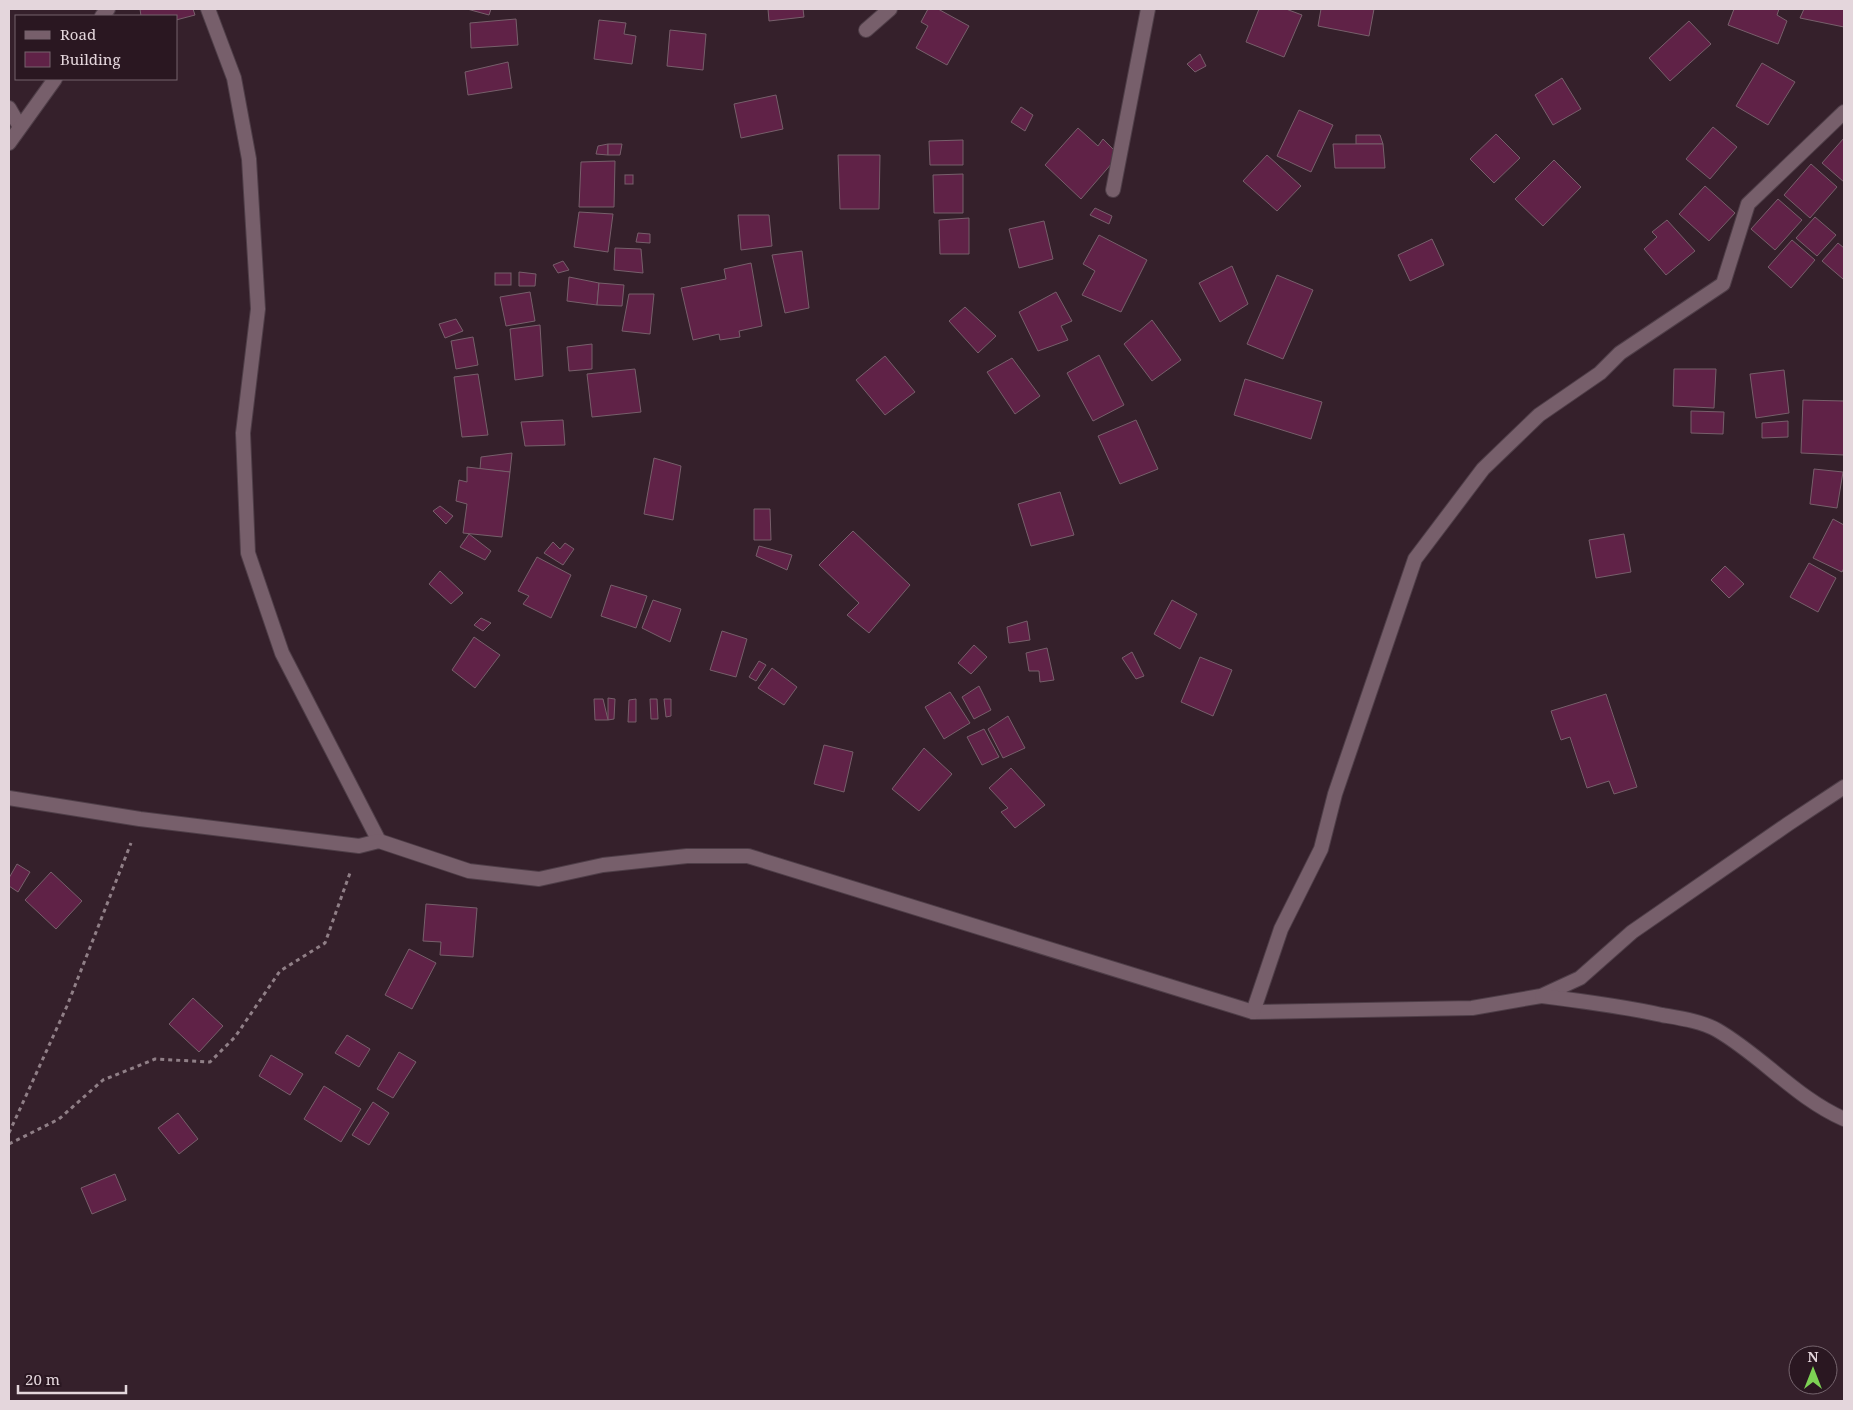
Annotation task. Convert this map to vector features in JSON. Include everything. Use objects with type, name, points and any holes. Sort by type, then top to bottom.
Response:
[{"type":"street","points":[[208,9],[234,78],[250,159],[258,309],[242,433],[248,553],[282,653],[379,841]]},
{"type":"street","points":[[866,30],[890,9]]},
{"type":"street","points":[[1113,190],[1148,9]]},
{"type":"street","points":[[9,143],[54,80]]},
{"type":"street","points":[[9,108],[20,126]]},
{"type":"street","points":[[1253,1012],[1281,929],[1321,849],[1334,794],[1415,559],[1482,469],[1539,415],[1600,373],[1620,353],[1723,284],[1748,204],[1844,112]]},
{"type":"street","points":[[9,798],[140,819],[359,846],[379,841],[469,871],[539,879],[603,866],[686,856],[748,856],[1253,1012],[1472,1008],[1542,996],[1580,978],[1632,932],[1788,824],[1844,788]]},
{"type":"street","points":[[1542,996],[1610,1004],[1680,1018],[1714,1029],[1740,1045],[1790,1086],[1844,1119]]},
{"type":"path","points":[[9,1133],[67,1006],[140,819]]},
{"type":"path","points":[[9,1144],[59,1118],[103,1080],[155,1059],[210,1062],[235,1037],[280,971],[325,943],[359,846]]},
{"type":"building","points":[[140,9],[193,9],[195,15],[178,19],[178,15],[141,15]]},
{"type":"building","points":[[467,9],[491,9],[489,15]]},
{"type":"building","points":[[768,9],[803,9],[804,17],[769,21]]},
{"type":"building","points":[[928,9],[938,9],[969,26],[947,65],[916,48],[928,26],[921,22]]},
{"type":"building","points":[[1259,9],[1286,9],[1302,15],[1284,57],[1246,42]]},
{"type":"building","points":[[1321,9],[1374,9],[1369,36],[1318,26]]},
{"type":"building","points":[[1734,9],[1779,9],[1777,15],[1787,21],[1778,44],[1728,25]]},
{"type":"building","points":[[1804,9],[1844,9],[1844,27],[1800,18]]},
{"type":"building","points":[[516,19],[518,45],[471,48],[470,23]]},
{"type":"building","points":[[599,20],[626,23],[624,34],[636,36],[632,64],[594,59]]},
{"type":"building","points":[[1689,21],[1711,44],[1670,81],[1649,58]]},
{"type":"building","points":[[670,30],[706,34],[703,70],[667,66]]},
{"type":"building","points":[[1200,54],[1206,66],[1195,72],[1187,64]]},
{"type":"building","points":[[508,62],[512,88],[468,95],[465,72]]},
{"type":"building","points":[[1762,63],[1795,82],[1768,125],[1736,106]]},
{"type":"building","points":[[1562,78],[1581,109],[1553,125],[1535,95]]},
{"type":"building","points":[[776,95],[783,129],[741,138],[734,104]]},
{"type":"building","points":[[1021,107],[1033,115],[1025,131],[1011,122]]},
{"type":"building","points":[[1299,110],[1333,125],[1311,172],[1277,156]]},
{"type":"building","points":[[1713,127],[1737,147],[1710,179],[1686,159]]},
{"type":"building","points":[[1078,128],[1098,146],[1103,139],[1119,155],[1081,199],[1045,165]]},
{"type":"building","points":[[1496,134],[1520,158],[1494,183],[1470,159]]},
{"type":"building","points":[[1356,135],[1380,135],[1383,144],[1356,144]]},
{"type":"building","points":[[1844,138],[1844,182],[1822,163]]},
{"type":"building","points":[[963,140],[963,165],[930,165],[929,141]]},
{"type":"building","points":[[608,144],[608,155],[596,154],[598,146]]},
{"type":"building","points":[[608,144],[622,144],[620,155],[608,155]]},
{"type":"building","points":[[1333,144],[1383,144],[1385,168],[1335,168]]},
{"type":"building","points":[[838,155],[880,155],[879,209],[840,209]]},
{"type":"building","points":[[1267,155],[1301,186],[1277,211],[1243,181]]},
{"type":"building","points":[[1554,160],[1581,187],[1543,226],[1515,199]]},
{"type":"building","points":[[615,161],[614,207],[579,207],[581,162]]},
{"type":"building","points":[[1811,164],[1837,187],[1810,218],[1784,195]]},
{"type":"building","points":[[963,174],[963,213],[934,213],[933,175]]},
{"type":"building","points":[[625,175],[633,175],[633,184],[625,184]]},
{"type":"building","points":[[1705,186],[1735,213],[1709,241],[1679,214]]},
{"type":"building","points":[[1778,199],[1802,220],[1775,250],[1751,229]]},
{"type":"building","points":[[1095,208],[1112,216],[1109,224],[1090,215]]},
{"type":"building","points":[[579,212],[613,214],[608,252],[574,247]]},
{"type":"building","points":[[738,215],[769,215],[772,246],[741,250]]},
{"type":"building","points":[[1815,217],[1836,235],[1817,256],[1796,238]]},
{"type":"building","points":[[969,218],[969,254],[940,254],[939,220]]},
{"type":"building","points":[[1667,220],[1695,251],[1666,275],[1644,249],[1657,237],[1652,232]]},
{"type":"building","points":[[1044,221],[1053,259],[1019,268],[1009,229]]},
{"type":"building","points":[[638,233],[650,234],[650,243],[636,242]]},
{"type":"building","points":[[1099,235],[1147,260],[1121,312],[1082,295],[1095,271],[1083,264]]},
{"type":"building","points":[[1432,239],[1444,265],[1410,281],[1398,255]]},
{"type":"building","points":[[1792,240],[1815,260],[1791,288],[1768,267]]},
{"type":"building","points":[[1838,243],[1844,248],[1843,279],[1822,261]]},
{"type":"building","points":[[615,248],[641,249],[643,273],[614,270]]},
{"type":"building","points":[[802,251],[809,308],[785,313],[772,255]]},
{"type":"building","points":[[563,261],[569,270],[558,273],[553,265]]},
{"type":"building","points":[[751,263],[762,326],[739,331],[740,337],[720,340],[719,334],[693,340],[681,288],[726,279],[724,269]]},
{"type":"building","points":[[1232,266],[1248,304],[1220,322],[1199,283]]},
{"type":"building","points":[[519,272],[536,274],[535,286],[519,286]]},
{"type":"building","points":[[495,273],[511,273],[511,285],[495,285]]},
{"type":"building","points":[[1277,275],[1313,290],[1283,359],[1247,344]]},
{"type":"building","points":[[569,277],[599,283],[597,305],[567,301]]},
{"type":"building","points":[[599,283],[624,285],[622,306],[597,305]]},
{"type":"building","points":[[530,292],[535,321],[506,326],[500,297]]},
{"type":"building","points":[[1056,292],[1072,321],[1061,326],[1068,340],[1038,351],[1019,312]]},
{"type":"building","points":[[629,294],[654,294],[650,334],[622,331]]},
{"type":"building","points":[[965,307],[996,336],[978,353],[949,321]]},
{"type":"building","points":[[456,319],[463,331],[445,338],[439,324]]},
{"type":"building","points":[[1152,320],[1181,360],[1152,381],[1124,344]]},
{"type":"building","points":[[540,325],[543,376],[515,380],[510,329]]},
{"type":"building","points":[[473,337],[478,365],[456,369],[451,341]]},
{"type":"building","points":[[592,344],[592,369],[569,371],[567,347]]},
{"type":"building","points":[[1099,355],[1124,405],[1093,421],[1067,373]]},
{"type":"building","points":[[885,356],[915,392],[885,415],[856,380]]},
{"type":"building","points":[[1012,358],[1040,396],[1015,414],[987,372]]},
{"type":"building","points":[[635,369],[641,412],[592,417],[587,374]]},
{"type":"building","points":[[1674,369],[1716,369],[1714,408],[1673,406]]},
{"type":"building","points":[[1784,370],[1789,413],[1756,418],[1750,374]]},
{"type":"building","points":[[478,374],[488,435],[462,437],[454,377]]},
{"type":"building","points":[[1245,379],[1322,402],[1311,439],[1234,415]]},
{"type":"building","points":[[1803,400],[1844,401],[1844,455],[1801,453]]},
{"type":"building","points":[[1691,411],[1724,412],[1723,434],[1691,433]]},
{"type":"building","points":[[563,420],[565,445],[525,446],[521,422]]},
{"type":"building","points":[[1136,420],[1158,469],[1120,484],[1098,436]]},
{"type":"building","points":[[1788,421],[1788,437],[1762,438],[1762,423]]},
{"type":"building","points":[[512,453],[510,472],[480,469],[481,457]]},
{"type":"building","points":[[654,458],[681,466],[673,520],[644,514]]},
{"type":"building","points":[[467,467],[510,472],[502,537],[463,533],[467,504],[456,501],[459,480],[467,482]]},
{"type":"building","points":[[1814,469],[1843,472],[1837,508],[1810,504]]},
{"type":"building","points":[[1060,492],[1074,535],[1031,546],[1018,504]]},
{"type":"building","points":[[440,506],[453,516],[446,524],[433,511]]},
{"type":"building","points":[[754,509],[770,509],[771,540],[754,540]]},
{"type":"building","points":[[1833,519],[1844,525],[1844,568],[1842,572],[1813,558]]},
{"type":"building","points":[[853,531],[910,585],[869,633],[847,615],[859,603],[819,565]]},
{"type":"building","points":[[469,534],[491,551],[485,560],[460,547]]},
{"type":"building","points":[[1624,534],[1631,572],[1596,578],[1589,540]]},
{"type":"building","points":[[553,542],[560,549],[565,543],[574,549],[563,565],[544,553]]},
{"type":"building","points":[[759,546],[792,555],[787,570],[756,556]]},
{"type":"building","points":[[537,557],[571,575],[551,618],[523,604],[529,596],[518,591]]},
{"type":"building","points":[[1809,563],[1836,578],[1818,612],[1790,597]]},
{"type":"building","points":[[1725,566],[1744,584],[1729,598],[1711,580]]},
{"type":"building","points":[[440,571],[463,593],[451,604],[429,584]]},
{"type":"building","points":[[611,585],[647,596],[636,628],[601,616]]},
{"type":"building","points":[[653,600],[681,609],[670,642],[642,628]]},
{"type":"building","points":[[1172,600],[1197,614],[1180,649],[1154,634]]},
{"type":"building","points":[[481,618],[491,623],[483,631],[474,625]]},
{"type":"building","points":[[1027,621],[1030,640],[1009,643],[1007,627]]},
{"type":"building","points":[[722,631],[747,639],[736,677],[710,670]]},
{"type":"building","points":[[474,637],[500,655],[475,688],[452,670]]},
{"type":"building","points":[[974,645],[987,657],[971,674],[958,663]]},
{"type":"building","points":[[1047,648],[1054,680],[1040,682],[1039,671],[1029,671],[1026,653]]},
{"type":"building","points":[[1132,652],[1144,676],[1136,679],[1122,658]]},
{"type":"building","points":[[1200,657],[1232,670],[1213,716],[1181,702]]},
{"type":"building","points":[[759,661],[766,665],[756,681],[749,677]]},
{"type":"building","points":[[772,668],[797,687],[784,705],[758,688]]},
{"type":"building","points":[[979,686],[991,710],[974,719],[962,697]]},
{"type":"building","points":[[950,692],[970,723],[944,739],[925,707]]},
{"type":"building","points":[[1606,694],[1637,787],[1614,794],[1609,781],[1587,788],[1570,737],[1561,740],[1551,711]]},
{"type":"building","points":[[608,698],[615,699],[614,719],[608,720]]},
{"type":"building","points":[[594,699],[603,699],[608,720],[595,720]]},
{"type":"building","points":[[636,699],[636,722],[628,722],[629,700]]},
{"type":"building","points":[[650,699],[657,699],[658,719],[651,719]]},
{"type":"building","points":[[664,699],[671,699],[671,716],[666,717]]},
{"type":"building","points":[[1008,716],[1025,748],[1003,758],[988,729]]},
{"type":"building","points":[[984,729],[999,757],[982,765],[967,737]]},
{"type":"building","points":[[824,745],[853,752],[844,792],[814,784]]},
{"type":"building","points":[[924,748],[952,774],[919,811],[892,789]]},
{"type":"building","points":[[1011,768],[1045,805],[1015,828],[1001,812],[1008,808],[989,788]]},
{"type":"building","points":[[17,864],[30,872],[18,892],[9,886],[9,878]]},
{"type":"building","points":[[51,872],[82,901],[56,929],[25,900]]},
{"type":"building","points":[[426,904],[477,908],[473,957],[440,955],[441,942],[423,941]]},
{"type":"building","points":[[409,949],[436,963],[412,1009],[385,995]]},
{"type":"building","points":[[193,998],[223,1026],[199,1052],[169,1024]]},
{"type":"building","points":[[347,1035],[370,1049],[359,1067],[335,1053]]},
{"type":"building","points":[[399,1052],[416,1062],[393,1098],[377,1089]]},
{"type":"building","points":[[271,1055],[303,1074],[290,1095],[259,1076]]},
{"type":"building","points":[[324,1086],[361,1109],[341,1142],[304,1119]]},
{"type":"building","points":[[373,1102],[389,1113],[369,1145],[352,1135]]},
{"type":"building","points":[[178,1113],[198,1139],[179,1154],[158,1128]]},
{"type":"building","points":[[115,1174],[126,1200],[92,1214],[81,1188]]}]
